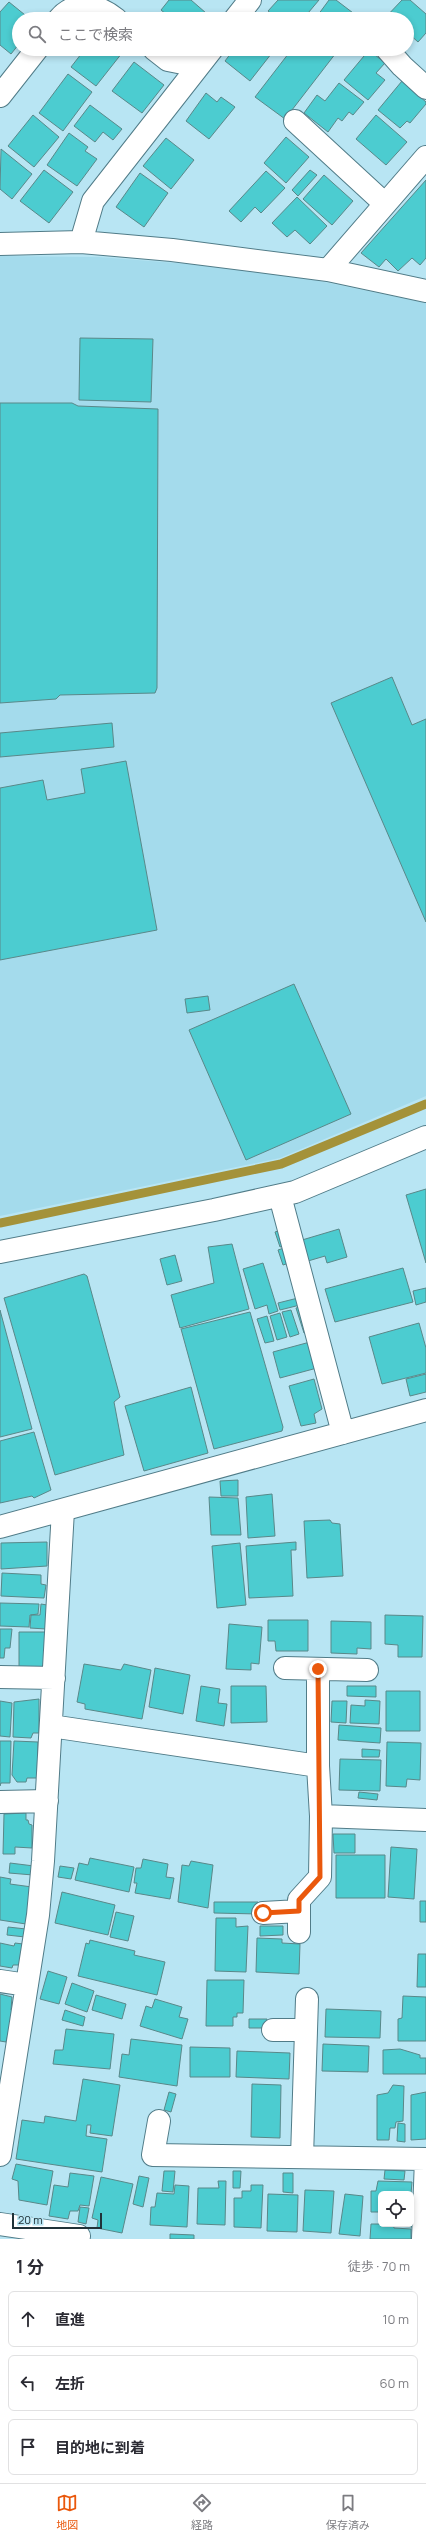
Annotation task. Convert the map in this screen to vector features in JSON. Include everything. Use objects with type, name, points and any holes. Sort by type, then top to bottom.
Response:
[{"type":"street","points":[[241,12],[250,0]]},
{"type":"street","points":[[67,12],[81,5],[102,8],[107,12]]},
{"type":"street","points":[[0,96],[7,90],[32,56]]},
{"type":"street","points":[[163,56],[168,60],[205,57]]},
{"type":"street","points":[[393,56],[426,88]]},
{"type":"street","points":[[81,242],[93,201],[205,57]]},
{"type":"street","points":[[295,121],[385,204]]},
{"type":"street","points":[[328,270],[426,157]]},
{"type":"street","points":[[0,244],[81,242],[172,250],[328,270],[426,291]]},
{"type":"street","points":[[0,1252],[295,1192],[426,1137]]},
{"type":"street","points":[[280,1196],[342,1433]]},
{"type":"street","points":[[0,1527],[426,1410]]},
{"type":"street","points":[[0,2155],[39,1907],[47,1801],[63,1510]]},
{"type":"street","points":[[285,1668],[367,1670]]},
{"type":"street","points":[[263,1913],[299,1922],[299,1900],[320,1877],[321,1816],[318,1766],[318,1669]]},
{"type":"street","points":[[0,1677],[54,1678]]},
{"type":"street","points":[[51,1726],[318,1766]]},
{"type":"street","points":[[0,1802],[47,1801]]},
{"type":"street","points":[[321,1816],[426,1820]]},
{"type":"street","points":[[0,1981],[27,1985]]},
{"type":"street","points":[[302,2157],[307,1999]]},
{"type":"street","points":[[273,2030],[305,2030]]},
{"type":"street","points":[[159,2121],[153,2155],[426,2159],[423,2239]]},
{"type":"street","points":[[0,2224],[79,2236]]},
{"type":"shaded area","points":[[0,256],[99,257],[227,267],[285,274],[426,303],[426,1096],[280,1158],[0,1216]]},
{"type":"building","points":[[169,0],[191,0],[205,12],[163,12],[161,10]]},
{"type":"building","points":[[278,0],[319,0],[309,12],[268,11]]},
{"type":"building","points":[[329,0],[336,0],[352,12],[320,12]]},
{"type":"building","points":[[402,0],[410,0],[426,14],[426,33],[418,42],[414,38],[414,12],[391,12]]},
{"type":"building","points":[[9,2],[21,12],[12,12],[11,54],[0,45],[0,12]]},
{"type":"building","points":[[80,56],[120,56],[96,86],[71,67]]},
{"type":"building","points":[[229,56],[270,56],[250,81],[225,61]]},
{"type":"building","points":[[287,56],[334,56],[285,119],[255,97]]},
{"type":"building","points":[[364,56],[376,56],[385,63],[376,73],[385,80],[368,100],[344,80]]},
{"type":"building","points":[[134,62],[164,85],[142,113],[112,91]]},
{"type":"building","points":[[68,74],[92,92],[63,131],[39,113]]},
{"type":"building","points":[[402,81],[426,102],[426,104],[410,123],[407,121],[400,128],[378,110]]},
{"type":"building","points":[[339,83],[364,102],[353,115],[349,112],[342,121],[338,118],[328,132],[304,113],[317,95],[325,101]]},
{"type":"building","points":[[206,93],[217,102],[221,97],[235,107],[209,139],[186,121]]},
{"type":"building","points":[[90,105],[122,129],[113,140],[103,132],[95,142],[74,126]]},
{"type":"building","points":[[33,115],[59,137],[34,167],[8,146]]},
{"type":"building","points":[[376,115],[407,142],[386,165],[356,139]]},
{"type":"building","points":[[69,133],[88,147],[85,151],[97,159],[77,186],[47,165]]},
{"type":"building","points":[[286,137],[309,157],[286,183],[264,163]]},
{"type":"building","points":[[166,138],[194,160],[171,189],[143,166]]},
{"type":"building","points":[[1,149],[32,174],[12,199],[0,189]]},
{"type":"building","points":[[44,170],[73,192],[49,223],[20,201]]},
{"type":"building","points":[[310,170],[317,175],[298,196],[292,190]]},
{"type":"building","points":[[266,171],[285,188],[261,213],[255,207],[241,222],[229,211]]},
{"type":"building","points":[[140,173],[168,193],[144,227],[116,207]]},
{"type":"building","points":[[324,175],[353,201],[332,225],[303,199]]},
{"type":"building","points":[[426,180],[426,258],[420,265],[412,258],[398,271],[386,259],[379,267],[361,253]]},
{"type":"building","points":[[297,197],[327,226],[310,244],[295,230],[287,237],[272,223]]},
{"type":"building","points":[[80,338],[153,339],[151,402],[79,400]]},
{"type":"building","points":[[0,403],[72,403],[78,406],[158,409],[157,688],[155,693],[60,695],[56,699],[0,703]]},
{"type":"building","points":[[392,677],[412,725],[426,719],[426,922],[331,703]]},
{"type":"building","points":[[112,723],[114,747],[0,757],[0,733]]},
{"type":"building","points":[[126,761],[157,930],[0,960],[0,788],[43,780],[47,800],[85,793],[81,769]]},
{"type":"building","points":[[294,984],[351,1114],[246,1160],[189,1030]]},
{"type":"building","points":[[208,996],[210,1010],[187,1013],[185,999]]},
{"type":"building","points":[[426,1189],[426,1263],[406,1195]]},
{"type":"building","points":[[339,1229],[347,1257],[327,1263],[325,1256],[308,1261],[302,1240]]},
{"type":"building","points":[[281,1230],[286,1245],[280,1247],[275,1232]]},
{"type":"building","points":[[232,1244],[249,1309],[180,1328],[171,1295],[214,1283],[208,1247]]},
{"type":"building","points":[[287,1247],[292,1262],[283,1265],[278,1250]]},
{"type":"building","points":[[175,1255],[182,1281],[167,1285],[160,1259]]},
{"type":"building","points":[[263,1263],[278,1311],[269,1314],[267,1305],[255,1309],[243,1269]]},
{"type":"building","points":[[403,1268],[413,1302],[335,1322],[325,1289]]},
{"type":"building","points":[[84,1274],[87,1276],[120,1397],[114,1402],[124,1455],[55,1475],[4,1298]]},
{"type":"building","points":[[426,1288],[426,1302],[416,1305],[413,1291]]},
{"type":"building","points":[[302,1297],[304,1304],[280,1310],[278,1303]]},
{"type":"building","points":[[306,1305],[313,1330],[304,1333],[296,1308]]},
{"type":"building","points":[[0,1310],[32,1429],[0,1437]]},
{"type":"building","points":[[291,1310],[299,1334],[290,1337],[282,1312]]},
{"type":"building","points":[[250,1312],[283,1427],[282,1431],[214,1449],[181,1329]]},
{"type":"building","points":[[280,1313],[287,1337],[277,1340],[270,1316]]},
{"type":"building","points":[[267,1316],[274,1341],[265,1343],[257,1319]]},
{"type":"building","points":[[419,1323],[426,1348],[426,1373],[382,1384],[369,1337]]},
{"type":"building","points":[[310,1342],[317,1368],[280,1378],[273,1352]]},
{"type":"building","points":[[426,1374],[426,1392],[410,1396],[406,1379]]},
{"type":"building","points":[[314,1379],[322,1409],[314,1414],[316,1423],[301,1426],[289,1386]]},
{"type":"building","points":[[191,1387],[208,1453],[144,1471],[125,1406]]},
{"type":"building","points":[[34,1432],[51,1490],[34,1498],[32,1496],[0,1503],[0,1441]]},
{"type":"building","points":[[238,1480],[238,1496],[221,1496],[220,1481]]},
{"type":"building","points":[[272,1494],[275,1536],[248,1538],[246,1497]]},
{"type":"building","points":[[209,1497],[238,1498],[241,1535],[211,1535]]},
{"type":"building","points":[[330,1520],[332,1523],[340,1524],[343,1576],[307,1578],[304,1521]]},
{"type":"building","points":[[47,1542],[47,1566],[1,1569],[1,1543]]},
{"type":"building","points":[[296,1542],[296,1550],[291,1550],[293,1596],[249,1598],[246,1546]]},
{"type":"building","points":[[240,1543],[246,1605],[217,1608],[212,1546]]},
{"type":"building","points":[[2,1573],[41,1575],[41,1584],[46,1585],[44,1598],[1,1596]]},
{"type":"building","points":[[0,1603],[39,1604],[38,1614],[30,1615],[29,1627],[0,1626]]},
{"type":"building","points":[[41,1604],[47,1605],[46,1629],[30,1628],[31,1615],[40,1615]]},
{"type":"building","points":[[385,1615],[423,1616],[422,1657],[398,1657],[398,1645],[385,1644]]},
{"type":"building","points":[[268,1620],[308,1620],[308,1651],[276,1651],[275,1641],[268,1641]]},
{"type":"building","points":[[331,1621],[371,1622],[371,1649],[357,1648],[357,1654],[331,1653]]},
{"type":"building","points":[[229,1624],[262,1627],[259,1664],[251,1663],[251,1670],[226,1669]]},
{"type":"building","points":[[0,1629],[12,1629],[10,1648],[5,1648],[4,1658],[0,1658]]},
{"type":"building","points":[[19,1632],[47,1632],[46,1667],[19,1670]]},
{"type":"building","points":[[84,1664],[121,1670],[124,1664],[151,1670],[142,1719],[85,1709],[85,1704],[77,1702]]},
{"type":"building","points":[[155,1668],[190,1675],[183,1714],[149,1707]]},
{"type":"building","points":[[201,1686],[220,1689],[218,1703],[227,1704],[224,1726],[196,1721]]},
{"type":"building","points":[[231,1686],[266,1686],[267,1722],[231,1723]]},
{"type":"building","points":[[347,1686],[376,1686],[376,1697],[347,1696]]},
{"type":"building","points":[[386,1691],[420,1691],[420,1731],[386,1731]]},
{"type":"building","points":[[39,1699],[39,1733],[33,1733],[31,1738],[13,1737],[14,1702]]},
{"type":"building","points":[[365,1700],[380,1701],[379,1724],[350,1723],[351,1705],[365,1706]]},
{"type":"building","points":[[0,1701],[12,1703],[10,1737],[0,1736]]},
{"type":"building","points":[[332,1701],[347,1701],[346,1723],[331,1722]]},
{"type":"building","points":[[339,1725],[381,1728],[380,1743],[338,1740]]},
{"type":"building","points":[[0,1741],[11,1741],[10,1783],[1,1783],[0,1786]]},
{"type":"building","points":[[14,1741],[38,1742],[37,1778],[27,1778],[26,1782],[17,1782],[12,1775]]},
{"type":"building","points":[[387,1742],[421,1743],[420,1780],[407,1779],[406,1787],[386,1786]]},
{"type":"building","points":[[362,1749],[380,1750],[379,1757],[362,1757]]},
{"type":"building","points":[[340,1759],[381,1760],[380,1791],[339,1790]]},
{"type":"building","points":[[359,1792],[378,1794],[377,1800],[358,1798]]},
{"type":"building","points":[[26,1813],[26,1820],[28,1820],[29,1824],[32,1825],[32,1848],[15,1847],[15,1854],[3,1854],[4,1814]]},
{"type":"building","points":[[333,1834],[355,1834],[355,1853],[334,1853]]},
{"type":"building","points":[[391,1847],[417,1849],[414,1899],[388,1897]]},
{"type":"building","points":[[336,1855],[385,1855],[385,1898],[336,1898]]},
{"type":"building","points":[[90,1858],[134,1867],[129,1892],[75,1880],[79,1863],[88,1865]]},
{"type":"building","points":[[143,1859],[168,1864],[166,1877],[174,1878],[170,1899],[135,1893],[137,1883],[134,1883],[136,1868],[141,1868]]},
{"type":"building","points":[[191,1861],[213,1865],[208,1908],[178,1902],[182,1865],[189,1866]]},
{"type":"building","points":[[10,1863],[34,1866],[33,1875],[9,1873]]},
{"type":"building","points":[[60,1866],[74,1868],[71,1879],[58,1877]]},
{"type":"building","points":[[0,1877],[11,1879],[10,1884],[32,1887],[26,1924],[0,1920]]},
{"type":"building","points":[[62,1892],[115,1905],[108,1935],[55,1923]]},
{"type":"building","points":[[420,1901],[426,1901],[426,1922],[420,1922]]},
{"type":"building","points":[[214,1902],[258,1902],[258,1914],[214,1913]]},
{"type":"building","points":[[116,1912],[134,1916],[128,1941],[110,1937]]},
{"type":"building","points":[[216,1918],[236,1918],[236,1927],[248,1926],[246,1972],[215,1971]]},
{"type":"building","points":[[260,1926],[283,1926],[283,1935],[260,1936]]},
{"type":"building","points":[[8,1927],[26,1929],[25,1937],[7,1935]]},
{"type":"building","points":[[257,1938],[282,1939],[282,1943],[300,1944],[299,1974],[256,1972]]},
{"type":"building","points":[[90,1940],[135,1951],[134,1955],[165,1962],[157,1995],[78,1976],[86,1943],[89,1944]]},
{"type":"building","points":[[0,1943],[14,1946],[15,1943],[23,1944],[19,1965],[13,1965],[12,1968],[0,1966]]},
{"type":"building","points":[[418,1954],[426,1954],[426,1987],[417,1987]]},
{"type":"building","points":[[48,1971],[67,1977],[59,2004],[40,1999]]},
{"type":"building","points":[[207,1980],[244,1980],[243,2013],[237,2013],[237,2017],[233,2017],[233,2026],[206,2026]]},
{"type":"building","points":[[72,1983],[94,1991],[87,2012],[65,2004]]},
{"type":"building","points":[[0,1994],[12,1997],[11,2010],[14,2011],[6,2042],[0,2041]]},
{"type":"building","points":[[96,1995],[126,2004],[122,2019],[92,2010]]},
{"type":"building","points":[[403,1996],[426,1997],[426,2041],[398,2041],[398,2019],[402,2018]]},
{"type":"building","points":[[155,1999],[182,2007],[179,2017],[188,2019],[182,2039],[140,2026],[146,2006],[152,2008]]},
{"type":"building","points":[[326,2009],[381,2011],[380,2038],[325,2037]]},
{"type":"building","points":[[65,2010],[85,2017],[83,2026],[62,2020]]},
{"type":"building","points":[[249,2019],[267,2019],[267,2028],[249,2028]]},
{"type":"building","points":[[66,2029],[114,2034],[110,2069],[53,2064],[55,2050],[63,2050]]},
{"type":"building","points":[[131,2039],[182,2045],[177,2086],[119,2077],[122,2054],[129,2055]]},
{"type":"building","points":[[323,2044],[369,2046],[368,2072],[322,2071]]},
{"type":"building","points":[[190,2047],[230,2048],[230,2077],[190,2077]]},
{"type":"building","points":[[400,2049],[420,2055],[420,2058],[426,2058],[426,2074],[383,2074],[383,2050]]},
{"type":"building","points":[[237,2051],[290,2053],[289,2079],[236,2077]]},
{"type":"building","points":[[83,2079],[120,2085],[112,2136],[90,2133],[91,2125],[87,2125],[86,2136],[107,2139],[102,2172],[16,2159],[22,2120],[44,2123],[45,2116],[76,2121]]},
{"type":"building","points":[[252,2084],[281,2085],[280,2138],[251,2137]]},
{"type":"building","points":[[393,2085],[404,2086],[403,2121],[396,2122],[395,2128],[390,2128],[389,2140],[377,2140],[377,2095],[388,2093]]},
{"type":"building","points":[[169,2092],[176,2094],[171,2112],[164,2110]]},
{"type":"building","points":[[426,2092],[426,2139],[411,2140],[411,2095]]},
{"type":"building","points":[[398,2123],[405,2124],[405,2142],[397,2141]]},
{"type":"building","points":[[16,2164],[53,2171],[47,2205],[19,2200],[18,2181],[12,2179]]},
{"type":"building","points":[[385,2170],[405,2171],[404,2180],[384,2179]]},
{"type":"building","points":[[164,2171],[175,2171],[173,2192],[162,2191]]},
{"type":"building","points":[[233,2171],[241,2171],[240,2188],[233,2188]]},
{"type":"building","points":[[70,2173],[94,2176],[89,2206],[80,2205],[78,2211],[70,2211],[68,2219],[49,2216],[54,2185],[68,2187]]},
{"type":"building","points":[[283,2173],[293,2173],[293,2193],[283,2192]]},
{"type":"building","points":[[139,2176],[149,2178],[143,2207],[133,2204]]},
{"type":"building","points":[[101,2177],[133,2184],[122,2233],[97,2228],[98,2220],[92,2218]]},
{"type":"building","points":[[218,2181],[226,2181],[225,2225],[197,2224],[198,2188],[219,2188]]},
{"type":"building","points":[[378,2181],[412,2182],[411,2191],[378,2191],[378,2212],[371,2212],[371,2191],[376,2191]]},
{"type":"building","points":[[175,2185],[189,2186],[187,2227],[150,2225],[151,2207],[155,2207],[157,2193],[174,2194]]},
{"type":"building","points":[[251,2185],[263,2185],[261,2228],[234,2227],[234,2198],[242,2198],[242,2191],[251,2191]]},
{"type":"building","points":[[305,2190],[334,2191],[331,2233],[303,2231]]},
{"type":"building","points":[[268,2194],[298,2195],[297,2232],[267,2231]]},
{"type":"building","points":[[345,2194],[363,2196],[360,2236],[339,2234]]},
{"type":"building","points":[[80,2207],[89,2208],[86,2224],[78,2222]]},
{"type":"building","points":[[371,2224],[378,2224],[378,2227],[411,2229],[411,2239],[370,2239]]},
{"type":"building","points":[[170,2234],[194,2235],[194,2239],[170,2239]]},
{"type":"waterway","points":[[0,1223],[281,1164],[426,1104]]},
{"type":"route","points":[[263,1913],[299,1911],[299,1900],[320,1877],[321,1816],[318,1766],[318,1669]]}]
